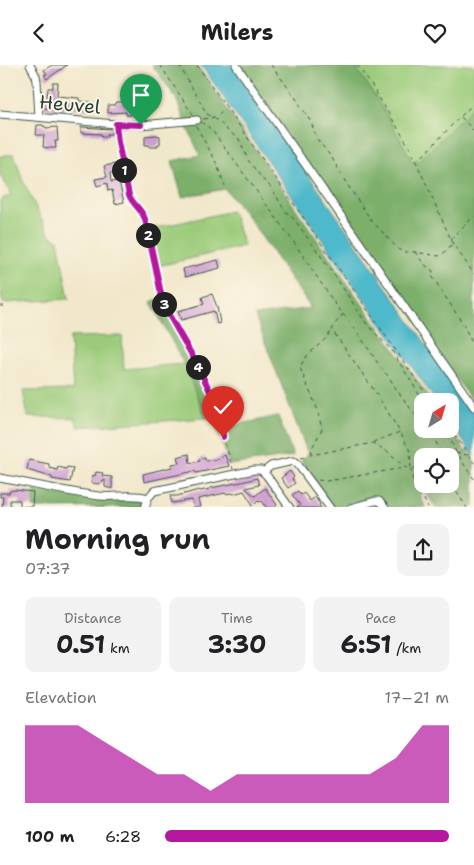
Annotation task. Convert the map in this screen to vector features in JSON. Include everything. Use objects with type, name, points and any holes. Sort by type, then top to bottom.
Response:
[{"type":"street","points":[[236,65],[474,407]]},
{"type":"street","points":[[34,66],[37,81],[39,117]]},
{"type":"street","name":"Heuvel","points":[[0,114],[141,125],[196,121]]},
{"type":"street","points":[[263,472],[272,466],[296,462],[330,507]]},
{"type":"street","points":[[145,507],[151,494],[158,490],[254,470],[263,472],[290,507]]},
{"type":"street","points":[[0,477],[99,496],[139,495],[148,498]]},
{"type":"street","points":[[350,507],[375,501],[379,501],[385,507]]},
{"type":"path","points":[[160,65],[196,121],[225,186]]},
{"type":"path","points":[[179,65],[207,114],[239,139],[248,160],[271,187],[285,211],[294,219],[366,323],[392,351],[418,393]]},
{"type":"path","points":[[197,65],[425,393]]},
{"type":"path","points":[[271,65],[296,97],[311,122],[317,139],[332,158],[371,220],[398,249],[403,252],[415,252],[439,257],[453,244]]},
{"type":"path","points":[[357,65],[410,147],[453,244],[474,274]]},
{"type":"path","points":[[416,161],[474,103]]},
{"type":"path","points":[[196,121],[213,118],[227,108]]},
{"type":"path","points":[[460,117],[474,131]]},
{"type":"path","points":[[196,121],[204,123],[215,136],[293,241],[335,305],[358,333],[414,413]]},
{"type":"path","points":[[116,124],[129,195],[131,202],[143,212],[165,308],[193,357],[220,414],[223,437],[234,473]]},
{"type":"path","points":[[451,239],[474,216]]},
{"type":"path","points":[[415,252],[433,271],[432,276],[474,347]]},
{"type":"path","points":[[0,306],[4,305]]},
{"type":"path","points":[[310,455],[322,429],[317,408],[300,368],[310,351],[328,337],[343,314]]},
{"type":"path","points":[[332,330],[376,393],[400,432],[410,451],[414,485],[428,507]]},
{"type":"path","points":[[293,461],[310,455],[373,443],[400,432]]},
{"type":"path","points":[[457,438],[474,463]]},
{"type":"path","points":[[373,443],[390,453],[404,467],[414,468]]},
{"type":"path","points":[[459,453],[469,455]]},
{"type":"path","points":[[459,457],[474,479]]},
{"type":"path","points":[[310,480],[327,481],[404,467]]},
{"type":"path","points":[[422,497],[424,493]]},
{"type":"path","points":[[457,493],[467,507]]},
{"type":"green space","points":[[152,65],[197,65],[347,283],[426,393],[414,393],[414,438],[457,438],[464,449],[459,452],[459,448],[414,448],[414,493],[422,493],[419,495],[425,507],[388,507],[381,499],[374,497],[334,507],[331,506],[301,461],[308,454],[255,316],[311,308],[246,214],[225,189],[182,197],[172,161],[200,155],[176,98]]},
{"type":"green space","points":[[239,65],[354,65],[385,112],[412,162],[417,163],[474,106],[474,404]]},
{"type":"green space","points":[[354,65],[474,65],[474,106],[417,163],[412,162],[385,112]]},
{"type":"green space","points":[[14,154],[23,181],[49,234],[58,240],[69,299],[3,303],[0,288],[0,200],[11,195],[0,175],[0,156]]},
{"type":"green space","points":[[232,211],[244,246],[158,266],[151,229]]},
{"type":"green space","points":[[157,299],[168,314],[200,373],[212,399],[219,421],[227,427],[278,416],[293,456],[230,465],[213,418],[206,418],[184,364],[151,302]]},
{"type":"green space","points":[[122,336],[124,369],[184,364],[206,418],[78,427],[75,418],[28,417],[23,391],[73,390],[70,337]]},
{"type":"green space","points":[[466,450],[474,461],[474,507],[436,507],[426,493],[459,493],[459,454]]},
{"type":"green space","points":[[35,487],[109,500],[138,497],[141,502],[141,507],[33,507]]},
{"type":"water","points":[[201,65],[232,65],[474,413],[474,457],[459,435],[459,393],[430,393]]},
{"type":"building","points":[[52,65],[67,65],[47,79],[44,75],[47,74],[44,70]]},
{"type":"building","points":[[53,83],[58,83],[57,96],[79,98],[79,101],[94,103],[93,110],[64,107],[64,111],[44,108],[44,98],[47,99],[48,88],[53,88]]},
{"type":"building","points":[[117,102],[141,103],[141,105],[144,105],[144,116],[139,116],[139,111],[131,112],[131,115],[126,115],[126,112],[108,113],[108,105],[115,105]]},
{"type":"building","points":[[37,125],[43,125],[46,128],[57,127],[58,141],[55,141],[56,148],[43,147],[44,135],[36,135]]},
{"type":"building","points":[[81,127],[112,129],[112,134],[102,137],[101,134],[81,133]]},
{"type":"building","points":[[145,136],[160,136],[160,144],[157,147],[145,145]]},
{"type":"building","points":[[115,164],[117,172],[110,173],[111,182],[119,181],[124,202],[115,204],[112,190],[108,191],[107,183],[97,186],[95,179],[107,177],[104,166]]},
{"type":"building","points":[[218,260],[220,268],[185,277],[183,269]]},
{"type":"building","points":[[212,294],[220,323],[217,324],[214,311],[181,320],[178,311],[204,304],[202,297]]},
{"type":"building","points":[[189,454],[190,463],[200,461],[199,459],[205,457],[206,461],[225,455],[229,466],[144,482],[143,474],[172,467],[172,464],[179,463],[177,457]]},
{"type":"building","points":[[29,460],[49,464],[49,468],[57,470],[58,467],[73,468],[70,482],[52,479],[52,477],[27,470]]},
{"type":"building","points":[[290,471],[295,483],[288,488],[281,478]]},
{"type":"building","points":[[96,472],[103,473],[102,476],[112,477],[112,489],[105,487],[105,480],[99,484],[91,483]]},
{"type":"building","points":[[257,478],[259,485],[245,488],[255,496],[265,488],[277,505],[275,507],[266,507],[262,501],[258,500],[253,505],[244,491],[198,499],[200,507],[194,507],[192,500],[172,503],[170,496],[177,496]]},
{"type":"building","points":[[10,491],[33,492],[32,506],[20,507],[20,500],[10,500],[10,507],[2,507],[3,497],[0,497],[0,493],[9,493]]},
{"type":"building","points":[[298,491],[301,495],[304,493],[310,501],[315,497],[320,507],[298,507],[300,505],[292,495]]},
{"type":"route","points":[[141,125],[116,124],[129,195],[131,202],[143,212],[165,308],[212,395],[220,414],[223,437]]}]
